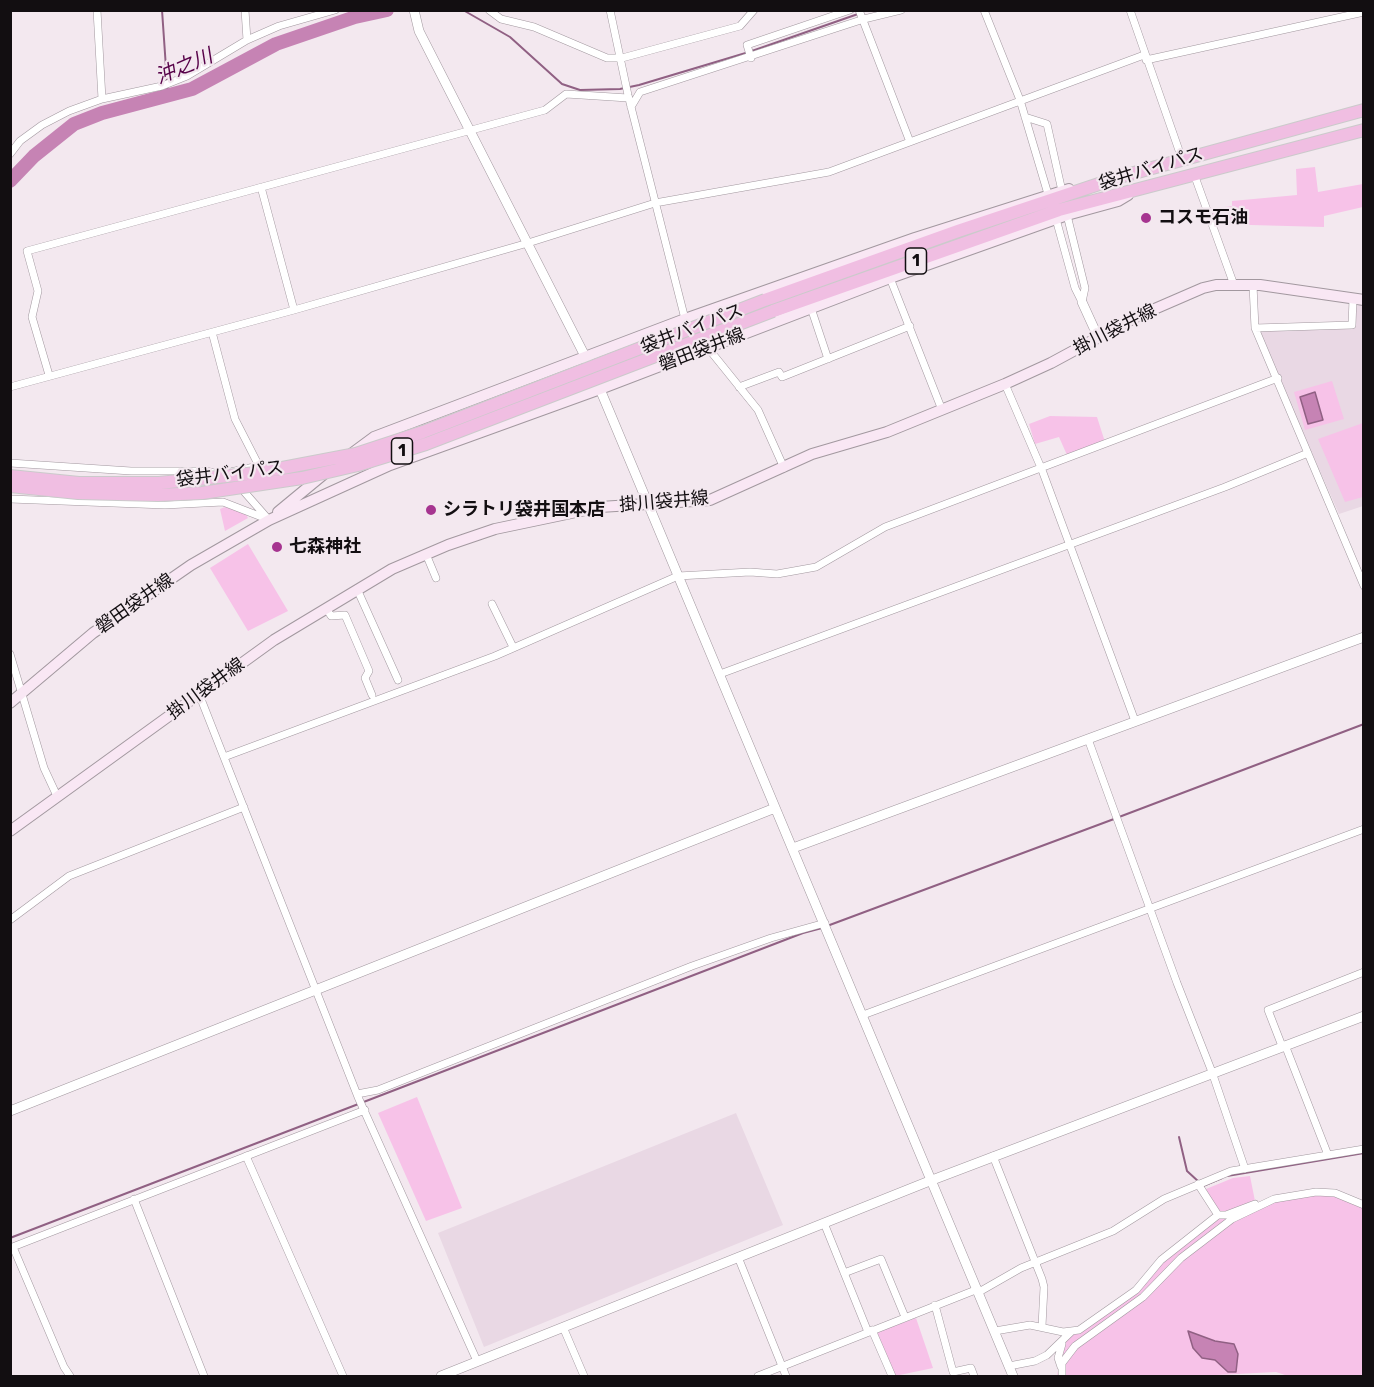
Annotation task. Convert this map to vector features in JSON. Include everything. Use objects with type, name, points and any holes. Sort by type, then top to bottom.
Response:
[{"type":"highway","name":"袋井バイパス","points":[[10,486],[78,493],[158,495],[202,493],[302,478],[358,465],[426,444],[958,231],[1125,175],[1364,110]]},
{"type":"highway","name":"袋井バイパス","points":[[10,476],[79,483],[159,483],[256,473],[356,454],[423,432],[769,306],[1059,210],[1364,130]]},
{"type":"main road","name":"磐田袋井線","points":[[269,520],[335,465],[374,437],[685,319],[1048,194],[1125,175]]},
{"type":"main road","name":"磐田袋井線","points":[[10,703],[93,633],[191,565],[269,520],[390,465],[600,389],[890,278],[1067,215],[1118,201],[1139,189]]},
{"type":"main road","name":"掛川袋井線","points":[[10,831],[274,640],[357,589],[426,554],[495,529],[600,507],[710,500],[812,454],[887,432],[1005,384],[1051,363],[1136,317],[1203,288],[1253,285],[1358,300]]},
{"type":"street","points":[[97,10],[102,99]]},
{"type":"street","points":[[245,10],[247,40]]},
{"type":"street","points":[[10,154],[20,141],[42,125],[102,99],[146,91],[187,76],[247,40],[279,26],[335,10]]},
{"type":"street","points":[[489,10],[501,18],[534,27],[607,58],[622,58],[740,26],[754,10]]},
{"type":"street","points":[[610,10],[622,58],[628,96],[685,319]]},
{"type":"street","points":[[750,53],[747,45],[850,10]]},
{"type":"street","points":[[631,106],[639,92],[862,16],[901,10]]},
{"type":"street","points":[[984,10],[1020,100],[1048,194]]},
{"type":"street","points":[[1130,10],[1182,159]]},
{"type":"street","points":[[414,11],[419,31],[600,389],[933,1180],[1013,1377]]},
{"type":"street","points":[[10,387],[294,310],[528,243],[655,203],[830,172],[1020,100],[1145,57],[1364,12]]},
{"type":"street","points":[[862,16],[910,142]]},
{"type":"street","points":[[49,375],[32,317],[38,291],[27,251],[546,110],[566,94],[628,96]]},
{"type":"street","points":[[1025,117],[1047,124],[1062,190]]},
{"type":"street","points":[[1194,174],[1234,285]]},
{"type":"street","points":[[261,187],[294,310]]},
{"type":"street","points":[[1067,215],[1085,288],[1082,302]]},
{"type":"street","points":[[1056,219],[1075,288],[1098,337]]},
{"type":"street","points":[[890,278],[942,410]]},
{"type":"street","points":[[1253,285],[1255,328],[1364,586]]},
{"type":"street","points":[[1255,328],[1352,325],[1358,300]]},
{"type":"street","points":[[811,308],[828,358]]},
{"type":"street","points":[[739,387],[779,372],[782,376],[910,326]]},
{"type":"street","points":[[212,332],[236,419],[259,466],[239,468],[222,475]]},
{"type":"street","points":[[708,348],[758,410],[784,468]]},
{"type":"street","points":[[224,757],[513,647],[678,576],[750,572],[777,574],[816,567],[885,527],[1042,470],[1278,378]]},
{"type":"street","points":[[1005,384],[1042,470],[1135,721]]},
{"type":"street","points":[[720,674],[1070,545],[1308,453]]},
{"type":"street","points":[[10,463],[131,471],[206,471],[222,475],[240,487],[269,520]]},
{"type":"street","points":[[10,499],[165,505],[223,502],[269,520]]},
{"type":"street","points":[[426,554],[436,578]]},
{"type":"street","points":[[357,589],[398,680]]},
{"type":"street","points":[[492,604],[513,647]]},
{"type":"street","points":[[326,608],[331,616],[345,615],[369,671],[365,678],[372,695]]},
{"type":"street","points":[[793,848],[1364,637]]},
{"type":"street","points":[[10,654],[44,768],[57,796]]},
{"type":"street","points":[[199,694],[358,1096],[477,1361]]},
{"type":"street","points":[[1088,739],[1212,1072],[1245,1169]]},
{"type":"street","points":[[10,920],[69,876],[244,807]]},
{"type":"street","points":[[10,1111],[776,808]]},
{"type":"street","points":[[863,1015],[1364,829]]},
{"type":"street","points":[[358,1096],[692,966],[771,938],[825,923]]},
{"type":"street","points":[[1328,1155],[1268,1010],[1364,972]]},
{"type":"street","points":[[441,1377],[452,1375],[477,1361],[993,1156],[1364,1016]]},
{"type":"street","points":[[70,1377],[63,1367],[12,1248],[364,1109]]},
{"type":"street","points":[[758,1377],[935,1305],[978,1291],[1035,1262],[1066,1252],[1113,1231],[1164,1199],[1231,1171],[1364,1149]]},
{"type":"street","points":[[246,1156],[343,1377]]},
{"type":"street","points":[[993,1156],[1044,1287],[1042,1326]]},
{"type":"street","points":[[1198,1184],[1218,1215]]},
{"type":"street","points":[[995,1331],[1016,1326],[1042,1326],[1071,1332],[1079,1330],[1136,1290],[1161,1260],[1218,1215],[1275,1199],[1316,1192],[1335,1193],[1364,1205]]},
{"type":"street","points":[[134,1199],[204,1377]]},
{"type":"street","points":[[1062,1374],[1066,1355],[1143,1298],[1181,1258],[1214,1231],[1275,1199]]},
{"type":"street","points":[[824,1223],[844,1273],[892,1377]]},
{"type":"street","points":[[738,1257],[786,1377]]},
{"type":"street","points":[[844,1273],[881,1259],[905,1317]]},
{"type":"street","points":[[935,1305],[953,1372],[971,1368],[974,1377]]},
{"type":"street","points":[[562,1327],[584,1377]]},
{"type":"street","points":[[1062,1374],[1059,1350],[1071,1332]]},
{"type":"street","points":[[1009,1366],[1035,1361],[1047,1355],[1071,1332]]},
{"type":"shaded area","points":[[1315,167],[1318,192],[1363,184],[1363,207],[1324,216],[1324,227],[1215,224],[1209,209],[1232,206],[1232,201],[1297,195],[1296,169]]},
{"type":"shaded area","points":[[1363,304],[1363,506],[1339,514],[1257,329],[1352,325],[1357,306]]},
{"type":"shaded area","points":[[1332,381],[1344,419],[1305,430],[1294,392]]},
{"type":"shaded area","points":[[1315,392],[1323,420],[1308,424],[1300,397]]},
{"type":"shaded area","points":[[1050,416],[1097,417],[1105,442],[1067,455],[1059,437],[1035,444],[1029,424]]},
{"type":"shaded area","points":[[1363,423],[1363,497],[1345,502],[1318,439]]},
{"type":"shaded area","points":[[225,507],[245,513],[248,518],[225,531],[220,509]]},
{"type":"shaded area","points":[[248,544],[288,611],[248,631],[210,568]]},
{"type":"shaded area","points":[[417,1097],[462,1208],[426,1221],[378,1113]]},
{"type":"shaded area","points":[[736,1113],[783,1225],[484,1347],[438,1233]]},
{"type":"shaded area","points":[[1250,1176],[1255,1201],[1243,1207],[1274,1199],[1339,1194],[1363,1207],[1363,1376],[1288,1376],[1276,1372],[1197,1376],[1057,1376],[1063,1343],[1145,1279],[1218,1215],[1206,1189],[1233,1178]]},
{"type":"shaded area","points":[[916,1318],[933,1368],[895,1376],[877,1332]]},
{"type":"shaded area","points":[[1188,1331],[1215,1341],[1234,1344],[1238,1354],[1236,1372],[1228,1372],[1215,1360],[1202,1358],[1193,1348]]},
{"type":"waterway","points":[[162,10],[168,97]]},
{"type":"waterway","name":"沖之川","points":[[10,181],[34,156],[74,124],[102,113],[192,89],[276,44],[355,17],[387,10]]},
{"type":"waterway","points":[[463,10],[510,37],[562,84],[580,90],[620,89],[639,85],[749,52],[858,14]]},
{"type":"waterway","points":[[1119,817],[1364,724]]},
{"type":"waterway","points":[[827,926],[1114,819]]},
{"type":"waterway","points":[[10,1238],[803,933],[822,928]]},
{"type":"waterway","points":[[1179,1137],[1187,1171],[1199,1182]]},
{"type":"waterway","points":[[1227,1176],[1364,1153]]},
{"type":"waterway","points":[[1203,1186],[1222,1178]]},
{"type":"place","name":"コスモ石油","points":[[1146,218]]},
{"type":"place","name":"シラトリ袋井国本店","points":[[431,510]]},
{"type":"place","name":"七森神社","points":[[277,547]]}]
